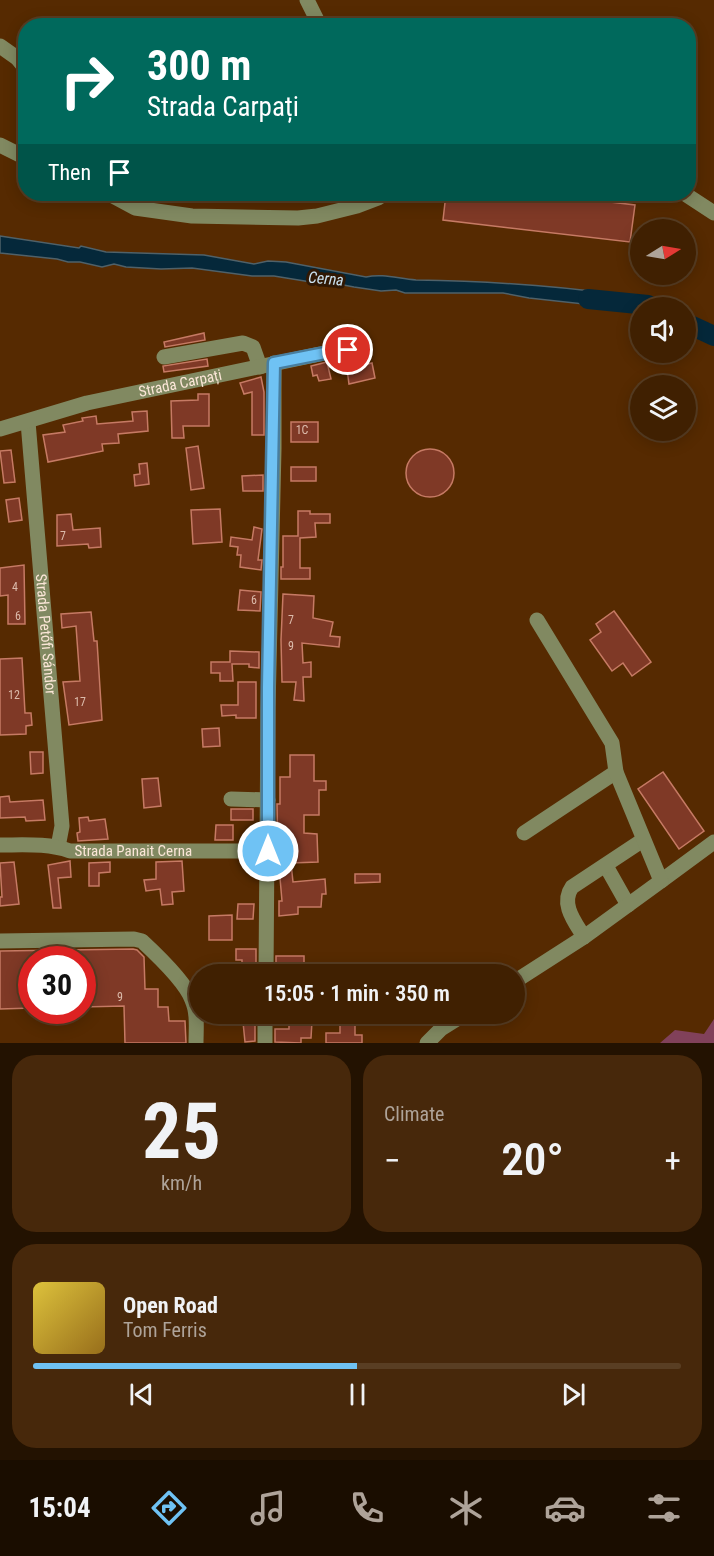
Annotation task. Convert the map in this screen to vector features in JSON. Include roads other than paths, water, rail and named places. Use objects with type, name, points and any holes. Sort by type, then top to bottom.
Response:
[{"type":"street","points":[[307,0],[316,18]]},
{"type":"street","points":[[0,46],[18,59]]},
{"type":"street","points":[[0,145],[18,154]]},
{"type":"street","points":[[122,201],[135,208],[180,214],[298,218],[317,216],[370,201]]},
{"type":"street","points":[[696,201],[714,213]]},
{"type":"street","points":[[164,357],[243,343],[253,347],[267,365],[266,964]]},
{"type":"street","name":"Strada Carpați","points":[[0,429],[87,403],[335,351],[362,351]]},
{"type":"street","name":"Strada Petőfi Sándor","points":[[28,422],[62,826],[58,847]]},
{"type":"street","points":[[537,620],[612,743],[616,772],[661,881]]},
{"type":"street","points":[[525,833],[616,772]]},
{"type":"street","points":[[231,800],[268,800]]},
{"type":"street","points":[[584,937],[568,908],[568,893],[572,887],[643,840]]},
{"type":"street","points":[[525,975],[584,937],[714,842]]},
{"type":"street","name":"Strada Panait Cerna","points":[[0,845],[58,847],[70,851],[268,851]]},
{"type":"street","points":[[606,866],[628,905]]},
{"type":"street","points":[[0,941],[134,939],[142,941],[187,989],[193,1000],[196,1043]]},
{"type":"street","points":[[265,1024],[265,1043]]},
{"type":"street","points":[[427,1043],[449,1024]]},
{"type":"water","points":[[0,236],[79,248],[81,246],[106,252],[204,255],[254,264],[268,261],[286,262],[366,277],[385,276],[416,280],[515,284],[614,294],[611,307],[503,293],[381,291],[333,283],[323,284],[274,276],[252,276],[192,268],[161,269],[114,264],[102,267],[80,262],[0,253]]},
{"type":"waterway","name":"Cerna","points":[[588,299],[630,303]]},
{"type":"waterway","name":"Cerna","points":[[696,328],[714,336]]}]
